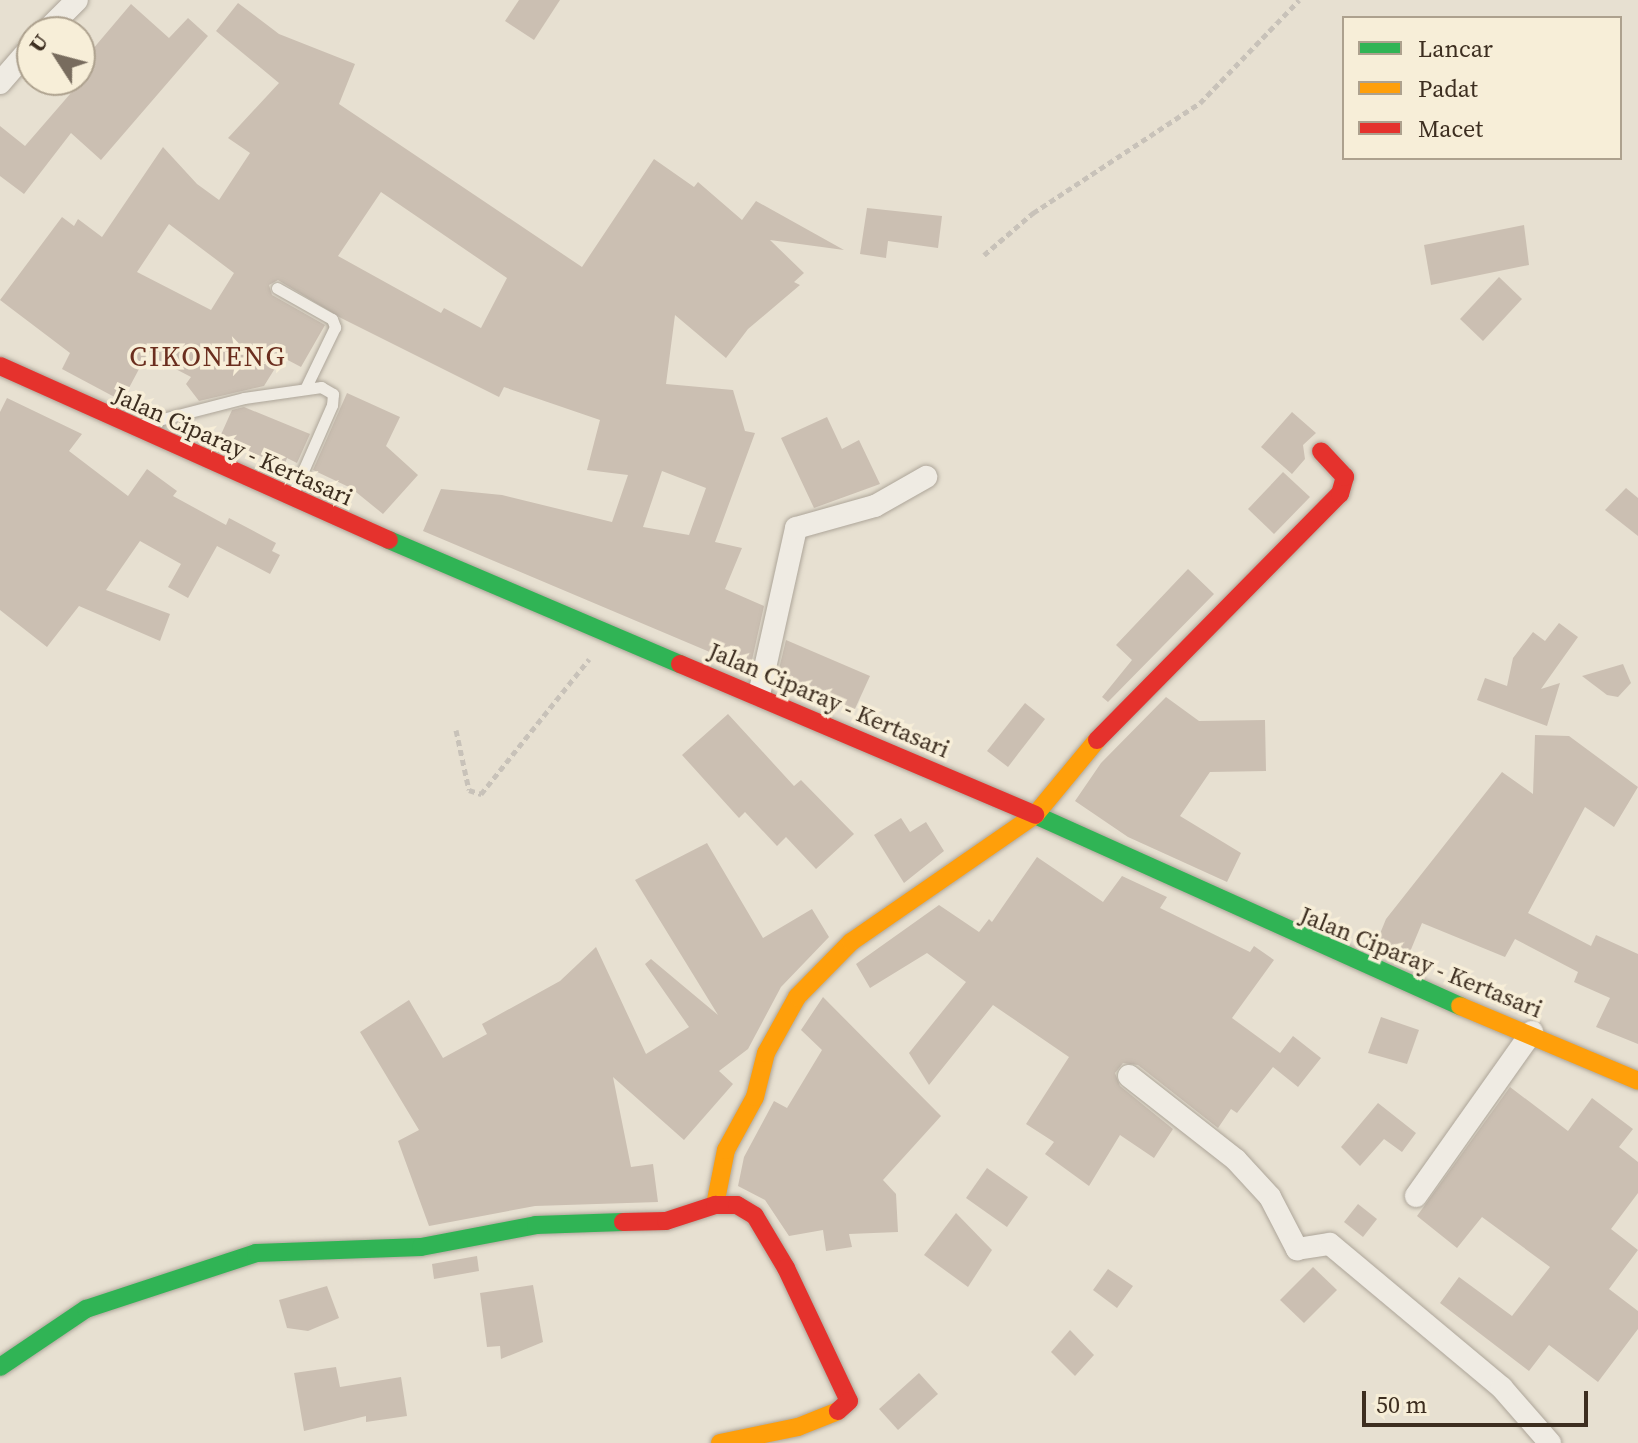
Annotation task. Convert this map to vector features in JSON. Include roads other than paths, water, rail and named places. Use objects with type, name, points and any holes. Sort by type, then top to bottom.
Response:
[{"type":"street","points":[[61,16],[77,0]]},
{"type":"street","points":[[0,83],[16,64]]},
{"type":"street","name":"Jalan Ciparay - Kertasari","points":[[0,366],[291,498],[1035,815],[1319,947],[1532,1032],[1638,1081]]},
{"type":"street","points":[[715,1205],[726,1150],[755,1097],[766,1053],[778,1025],[815,974],[851,942],[1035,815],[1087,750],[1123,719],[1340,494],[1345,477],[1321,451]]},
{"type":"street","points":[[759,695],[796,528],[875,506],[926,477]]},
{"type":"street","points":[[1416,1196],[1532,1032]]},
{"type":"street","points":[[1129,1076],[1236,1160],[1270,1197],[1297,1249],[1330,1244],[1502,1388],[1550,1443]]},
{"type":"street","points":[[0,1367],[86,1309],[256,1253],[421,1247],[536,1225],[666,1221],[715,1205],[737,1205],[755,1216],[832,1357],[849,1401],[846,1408],[798,1427],[720,1443]]},
{"type":"lane","points":[[277,288],[332,319],[335,327],[306,387]]},
{"type":"lane","points":[[130,427],[306,387],[333,394],[332,405],[291,498]]},
{"type":"district","name":"CIKONENG","points":[[208,356]]}]
